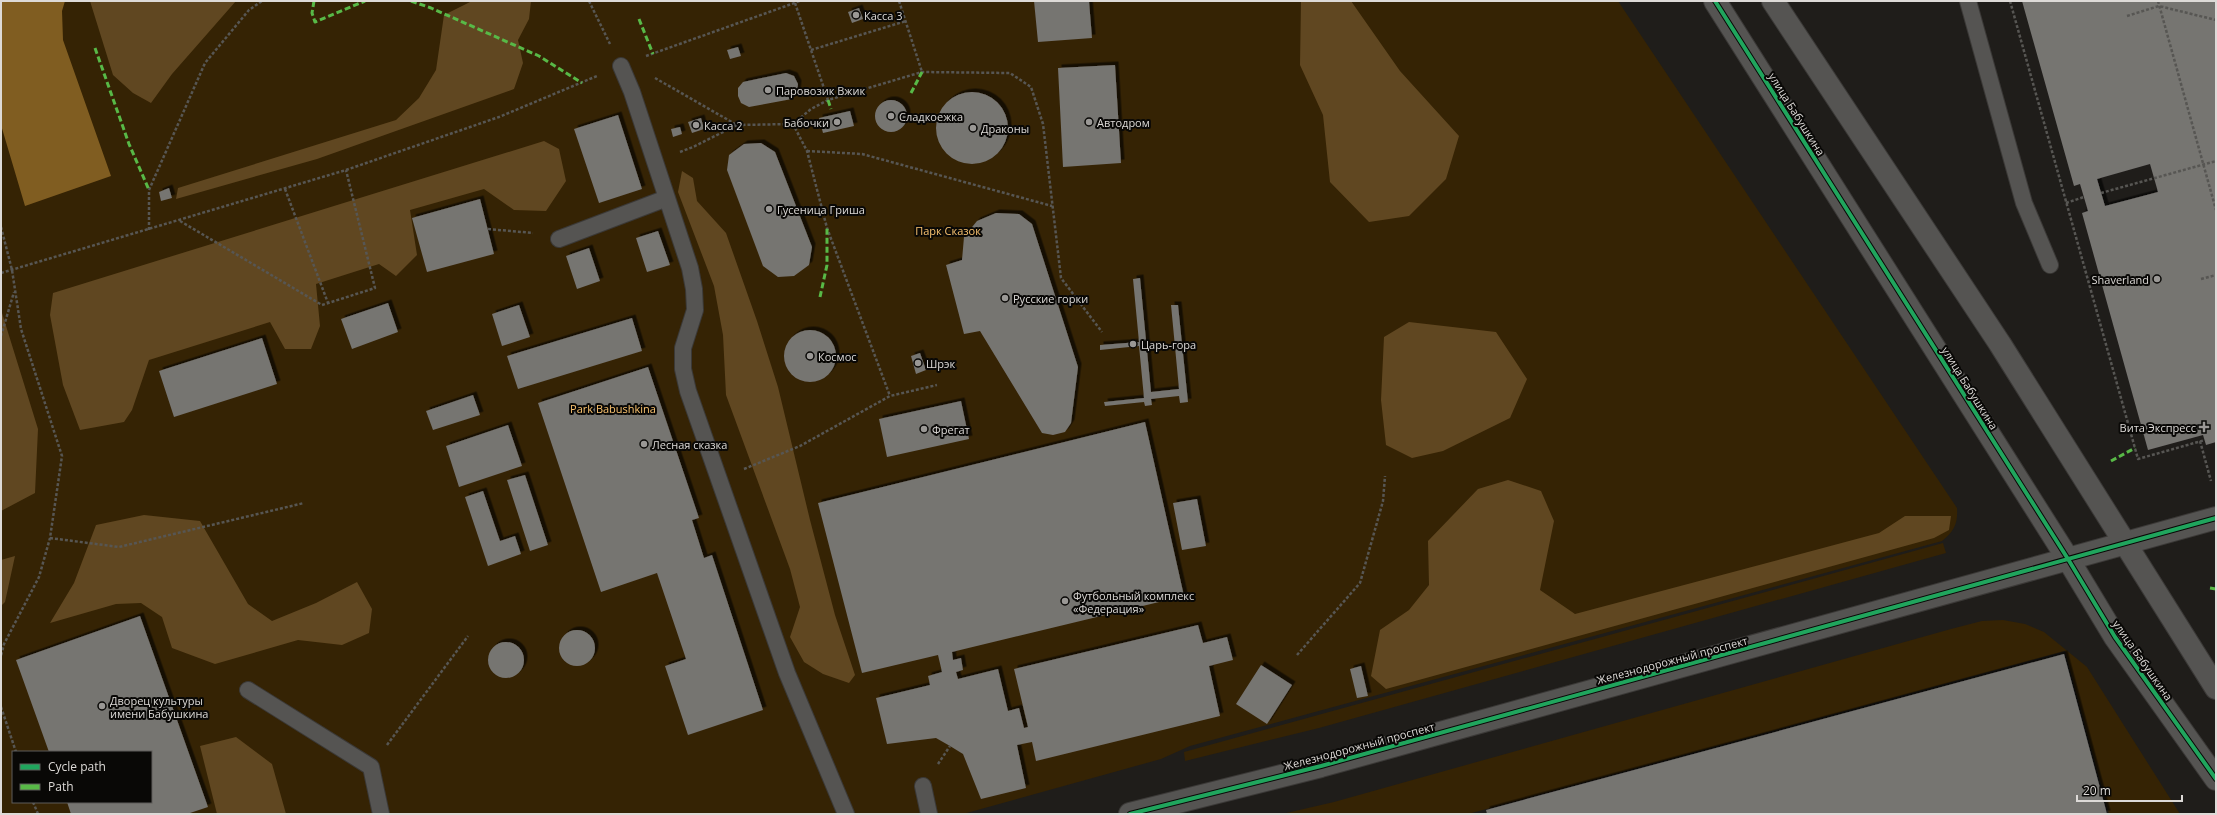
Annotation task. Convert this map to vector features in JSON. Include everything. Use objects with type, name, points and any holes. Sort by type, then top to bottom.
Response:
[{"type":"street","name":"улица Бабушкина","points":[[1715,1],[2068,559],[2115,637],[2216,779]]},
{"type":"street","points":[[1776,2],[2000,344],[2216,688]]},
{"type":"street","name":"Железнодорожный проспект","points":[[1130,814],[1321,766],[2216,518]]},
{"type":"lane","points":[[1968,1],[2024,203],[2050,265]]},
{"type":"lane","points":[[621,66],[632,92],[690,268],[694,289],[694,310],[683,348],[683,369],[688,391],[787,673],[846,814]]},
{"type":"lane","points":[[559,239],[667,198]]},
{"type":"lane","points":[[248,690],[371,767],[381,814]]},
{"type":"lane","points":[[923,786],[929,814]]},
{"type":"path","points":[[149,230],[149,190],[205,63],[249,10],[262,1]]},
{"type":"path","points":[[589,1],[621,66],[659,79],[737,125]]},
{"type":"path","points":[[1,273],[180,221],[346,170],[498,117],[621,66],[800,1]]},
{"type":"path","points":[[899,1],[922,72]]},
{"type":"path","points":[[2010,1],[2138,459],[2205,440]]},
{"type":"path","points":[[2158,1],[2216,210]]},
{"type":"path","points":[[795,3],[828,100]]},
{"type":"path","points":[[2127,16],[2159,6],[2216,20]]},
{"type":"path","points":[[811,50],[906,21]]},
{"type":"path","points":[[655,160],[693,147],[737,125],[793,124],[811,109],[828,100],[922,72],[1010,73],[1031,87],[1043,124],[1060,278],[1102,332]]},
{"type":"path","points":[[793,124],[807,151],[827,228],[890,396]]},
{"type":"path","points":[[807,151],[862,154],[1052,206]]},
{"type":"path","points":[[2101,192],[2203,164],[2216,162]]},
{"type":"path","points":[[180,221],[322,304],[375,288],[346,170]]},
{"type":"path","points":[[285,189],[328,302]]},
{"type":"path","points":[[2066,202],[2084,197]]},
{"type":"path","points":[[1,227],[12,270],[21,329],[62,456],[50,538],[39,577],[4,644],[1,656]]},
{"type":"path","points":[[488,230],[544,234],[559,239]]},
{"type":"path","points":[[2201,279],[2216,275]]},
{"type":"path","points":[[1,336],[15,291]]},
{"type":"path","points":[[719,478],[759,464],[800,446],[890,396],[937,385]]},
{"type":"path","points":[[2200,441],[2211,481]]},
{"type":"path","points":[[1298,655],[1360,583],[1383,501],[1385,476]]},
{"type":"path","points":[[50,538],[119,547],[304,503]]},
{"type":"path","points":[[371,767],[468,636]]},
{"type":"path","points":[[1,707],[16,751]]},
{"type":"path","points":[[34,803],[38,814]]},
{"type":"green space","name":"Park Babushkina","points":[[1,1],[1618,1],[1957,508],[1956,523],[1950,534],[1942,541],[1190,746],[1161,759],[963,814],[1,814]]},
{"type":"green space","points":[[1943,543],[1946,553],[1319,728],[1185,761],[1184,752]]},
{"type":"green space","points":[[2003,620],[2025,624],[2044,632],[2087,667],[2180,814],[2109,814],[2065,651],[1468,814],[1282,814],[1334,802],[1951,629],[1982,621]]},
{"type":"shaded area","points":[[1,1],[65,1],[62,11],[63,40],[111,176],[25,206],[1,125]]},
{"type":"shaded area","points":[[90,1],[236,1],[172,74],[151,103],[133,93],[113,75]]},
{"type":"shaded area","points":[[472,1],[531,1],[529,19],[518,40],[523,63],[514,89],[317,159],[176,199],[178,188],[396,120],[419,98],[436,70],[444,15]]},
{"type":"shaded area","points":[[1301,1],[1351,1],[1400,71],[1459,136],[1446,179],[1409,216],[1369,222],[1330,182],[1323,115],[1300,65]]},
{"type":"shaded area","points":[[544,141],[559,149],[566,181],[546,211],[514,210],[484,189],[410,210],[417,255],[396,276],[379,264],[316,284],[320,326],[311,349],[285,349],[270,322],[149,360],[132,410],[124,422],[80,430],[63,385],[50,315],[53,293]]},
{"type":"shaded area","points":[[682,171],[693,178],[697,201],[726,233],[757,321],[778,387],[810,520],[835,615],[855,675],[849,683],[823,674],[804,662],[790,637],[800,607],[790,569],[726,395],[723,335],[714,286],[678,192]]},
{"type":"shaded area","points":[[2,313],[38,429],[35,493],[1,511]]},
{"type":"shaded area","points":[[1409,322],[1496,332],[1527,379],[1510,418],[1443,451],[1412,458],[1386,445],[1381,400],[1384,337]]},
{"type":"shaded area","points":[[1508,480],[1541,491],[1554,521],[1540,590],[1575,614],[1879,533],[1905,516],[1951,516],[1949,530],[1934,538],[1386,689],[1371,676],[1380,630],[1409,610],[1429,585],[1428,541],[1478,489]]},
{"type":"shaded area","points":[[144,515],[200,521],[248,604],[272,621],[316,603],[357,582],[372,609],[369,633],[342,645],[298,640],[215,664],[172,648],[162,617],[141,603],[116,604],[50,623],[74,583],[96,525]]},
{"type":"shaded area","points":[[15,556],[5,602],[1,606],[1,560]]},
{"type":"shaded area","points":[[236,737],[272,764],[286,814],[217,814],[200,746]]},
{"type":"building","points":[[1034,1],[1089,1],[1092,38],[1038,42]]},
{"type":"building","points":[[2022,1],[2216,1],[2216,442],[2206,445],[2203,435],[2148,450],[2082,213],[2088,211],[2080,184],[2074,186]],"holes":[[[2150,164],[2158,192],[2105,206],[2097,179]]]},
{"type":"building","name":"Касса 3","points":[[859,8],[863,19],[852,23],[848,12]]},
{"type":"building","points":[[738,47],[741,56],[730,59],[727,50]]},
{"type":"building","name":"Автодром","points":[[1115,65],[1121,163],[1063,167],[1058,68]]},
{"type":"building","name":"Паровозик Вжик","points":[[786,73],[794,76],[798,84],[797,93],[792,99],[749,107],[741,103],[738,96],[738,88],[743,82]]},
{"type":"building","name":"Драконы","points":[[972,92],[992,98],[1002,108],[1008,128],[1002,148],[992,158],[972,164],[952,158],[942,148],[936,128],[942,108],[952,98]]},
{"type":"building","name":"Сладкоежка","points":[[888,100],[894,100],[903,104],[907,116],[903,128],[894,132],[888,132],[879,128],[875,119],[875,113],[879,104]]},
{"type":"building","name":"Бабочки","points":[[850,111],[854,126],[823,133],[819,118]]},
{"type":"building","points":[[618,115],[642,189],[599,203],[574,129]]},
{"type":"building","name":"Касса 2","points":[[701,118],[704,129],[692,133],[688,122]]},
{"type":"building","points":[[680,127],[682,134],[673,137],[671,129]]},
{"type":"building","name":"Гусеница Гриша","points":[[761,143],[775,152],[812,247],[809,265],[794,276],[778,277],[763,266],[727,170],[729,155],[744,144]]},
{"type":"building","points":[[169,188],[172,198],[161,201],[159,192]]},
{"type":"building","points":[[480,199],[494,254],[427,272],[412,218]]},
{"type":"building","name":"Русские горки","points":[[996,213],[1019,214],[1032,224],[1078,367],[1071,423],[1065,432],[1053,435],[1042,433],[980,331],[964,334],[946,265],[962,260],[964,237],[977,221]]},
{"type":"building","points":[[658,231],[670,265],[647,272],[636,238]]},
{"type":"building","points":[[589,248],[600,281],[577,289],[566,256]]},
{"type":"building","name":"Царь-гора","points":[[1140,278],[1151,392],[1179,389],[1171,305],[1178,305],[1188,402],[1180,403],[1179,396],[1151,399],[1152,405],[1145,406],[1144,402],[1105,406],[1104,402],[1144,398],[1139,346],[1100,350],[1100,345],[1139,342],[1133,279]]},
{"type":"building","points":[[388,303],[398,332],[352,349],[341,319]]},
{"type":"building","points":[[519,305],[530,337],[502,346],[492,314]]},
{"type":"building","points":[[632,318],[642,351],[518,389],[507,356]]},
{"type":"building","name":"Космос","points":[[810,330],[820,332],[828,338],[834,346],[836,356],[834,366],[828,374],[820,380],[810,382],[800,380],[792,374],[786,366],[784,356],[786,346],[792,338],[800,332]]},
{"type":"building","points":[[262,338],[277,384],[174,417],[159,371]]},
{"type":"building","name":"Шрэк","points":[[920,353],[926,370],[916,374],[911,356]]},
{"type":"building","points":[[648,367],[699,518],[692,520],[704,558],[712,555],[763,710],[688,735],[665,666],[686,659],[657,573],[601,592],[538,403]]},
{"type":"building","points":[[473,395],[480,415],[433,430],[426,411]]},
{"type":"building","name":"Фрегат","points":[[961,401],[969,439],[887,457],[879,419]]},
{"type":"building","name":"Футбольный комплекс «Федерация»","points":[[1145,422],[1184,596],[952,652],[953,660],[961,658],[963,670],[956,672],[958,679],[998,669],[1008,711],[1019,708],[1024,728],[1028,727],[1014,669],[1198,625],[1203,643],[1227,637],[1233,660],[1209,666],[1220,716],[1036,761],[1032,742],[1017,745],[1026,788],[981,799],[963,754],[950,746],[936,738],[887,744],[876,698],[930,685],[928,676],[942,672],[938,655],[862,673],[818,503]]},
{"type":"building","points":[[508,425],[522,466],[459,487],[446,446]]},
{"type":"building","points":[[525,475],[548,545],[530,551],[507,480]]},
{"type":"building","points":[[483,491],[500,541],[515,536],[521,554],[488,566],[465,497]]},
{"type":"building","points":[[1197,499],[1206,546],[1182,550],[1173,503]]},
{"type":"building","name":"Дворец культуры имени Бабушкина","points":[[140,616],[208,807],[187,814],[71,814],[67,803],[152,803],[152,751],[49,751],[16,660]]},
{"type":"building","points":[[581,630],[590,635],[594,641],[594,655],[590,661],[581,666],[573,666],[564,661],[560,655],[559,644],[564,635],[570,631]]},
{"type":"building","points":[[510,642],[519,647],[523,653],[523,667],[519,673],[510,678],[502,678],[493,673],[489,667],[488,656],[493,647],[499,643]]},
{"type":"building","points":[[2064,654],[2107,814],[1487,814],[1486,810]]},
{"type":"building","points":[[1261,665],[1292,685],[1267,724],[1236,704]]},
{"type":"building","points":[[1361,666],[1368,696],[1357,698],[1350,669]]},
{"type":"marked path","points":[[314,1],[312,13],[315,22],[365,1]]},
{"type":"marked path","points":[[411,1],[431,8],[539,56],[582,83]]},
{"type":"marked path","points":[[639,19],[653,54]]},
{"type":"marked path","points":[[95,48],[129,144],[149,190]]},
{"type":"marked path","points":[[911,93],[922,72]]},
{"type":"marked path","points":[[828,100],[831,109]]},
{"type":"marked path","points":[[820,297],[827,265],[827,228]]},
{"type":"marked path","points":[[2111,461],[2135,448]]},
{"type":"marked path","points":[[2210,588],[2216,589]]},
{"type":"cycle path","points":[[1715,1],[2068,559],[2115,637],[2216,779]]},
{"type":"cycle path","points":[[1130,814],[1321,766],[2216,518]]},
{"type":"place","name":"Касса 3","points":[[856,15]]},
{"type":"place","name":"Паровозик Вжик","points":[[768,90]]},
{"type":"place","name":"Сладкоежка","points":[[891,116]]},
{"type":"place","name":"Бабочки","points":[[837,122]]},
{"type":"place","name":"Автодром","points":[[1089,122]]},
{"type":"place","name":"Касса 2","points":[[696,125]]},
{"type":"place","name":"Драконы","points":[[973,128]]},
{"type":"place","name":"Гусеница Гриша","points":[[769,209]]},
{"type":"place","name":"Shaverland","points":[[2157,279]]},
{"type":"place","name":"Русские горки","points":[[1005,298]]},
{"type":"place","name":"Царь-гора","points":[[1133,344]]},
{"type":"place","name":"Космос","points":[[810,356]]},
{"type":"place","name":"Шрэк","points":[[918,363]]},
{"type":"place","name":"Вита Экспресс","points":[[2204,427]]},
{"type":"place","name":"Фрегат","points":[[924,429]]},
{"type":"place","name":"Лесная сказка","points":[[644,444]]},
{"type":"place","name":"Футбольный комплекс «Федерация»","points":[[1065,601]]},
{"type":"place","name":"Дворец культуры имени Бабушкина","points":[[102,706]]},
{"type":"park label","name":"Парк Сказок","points":[[948,230]]}]
